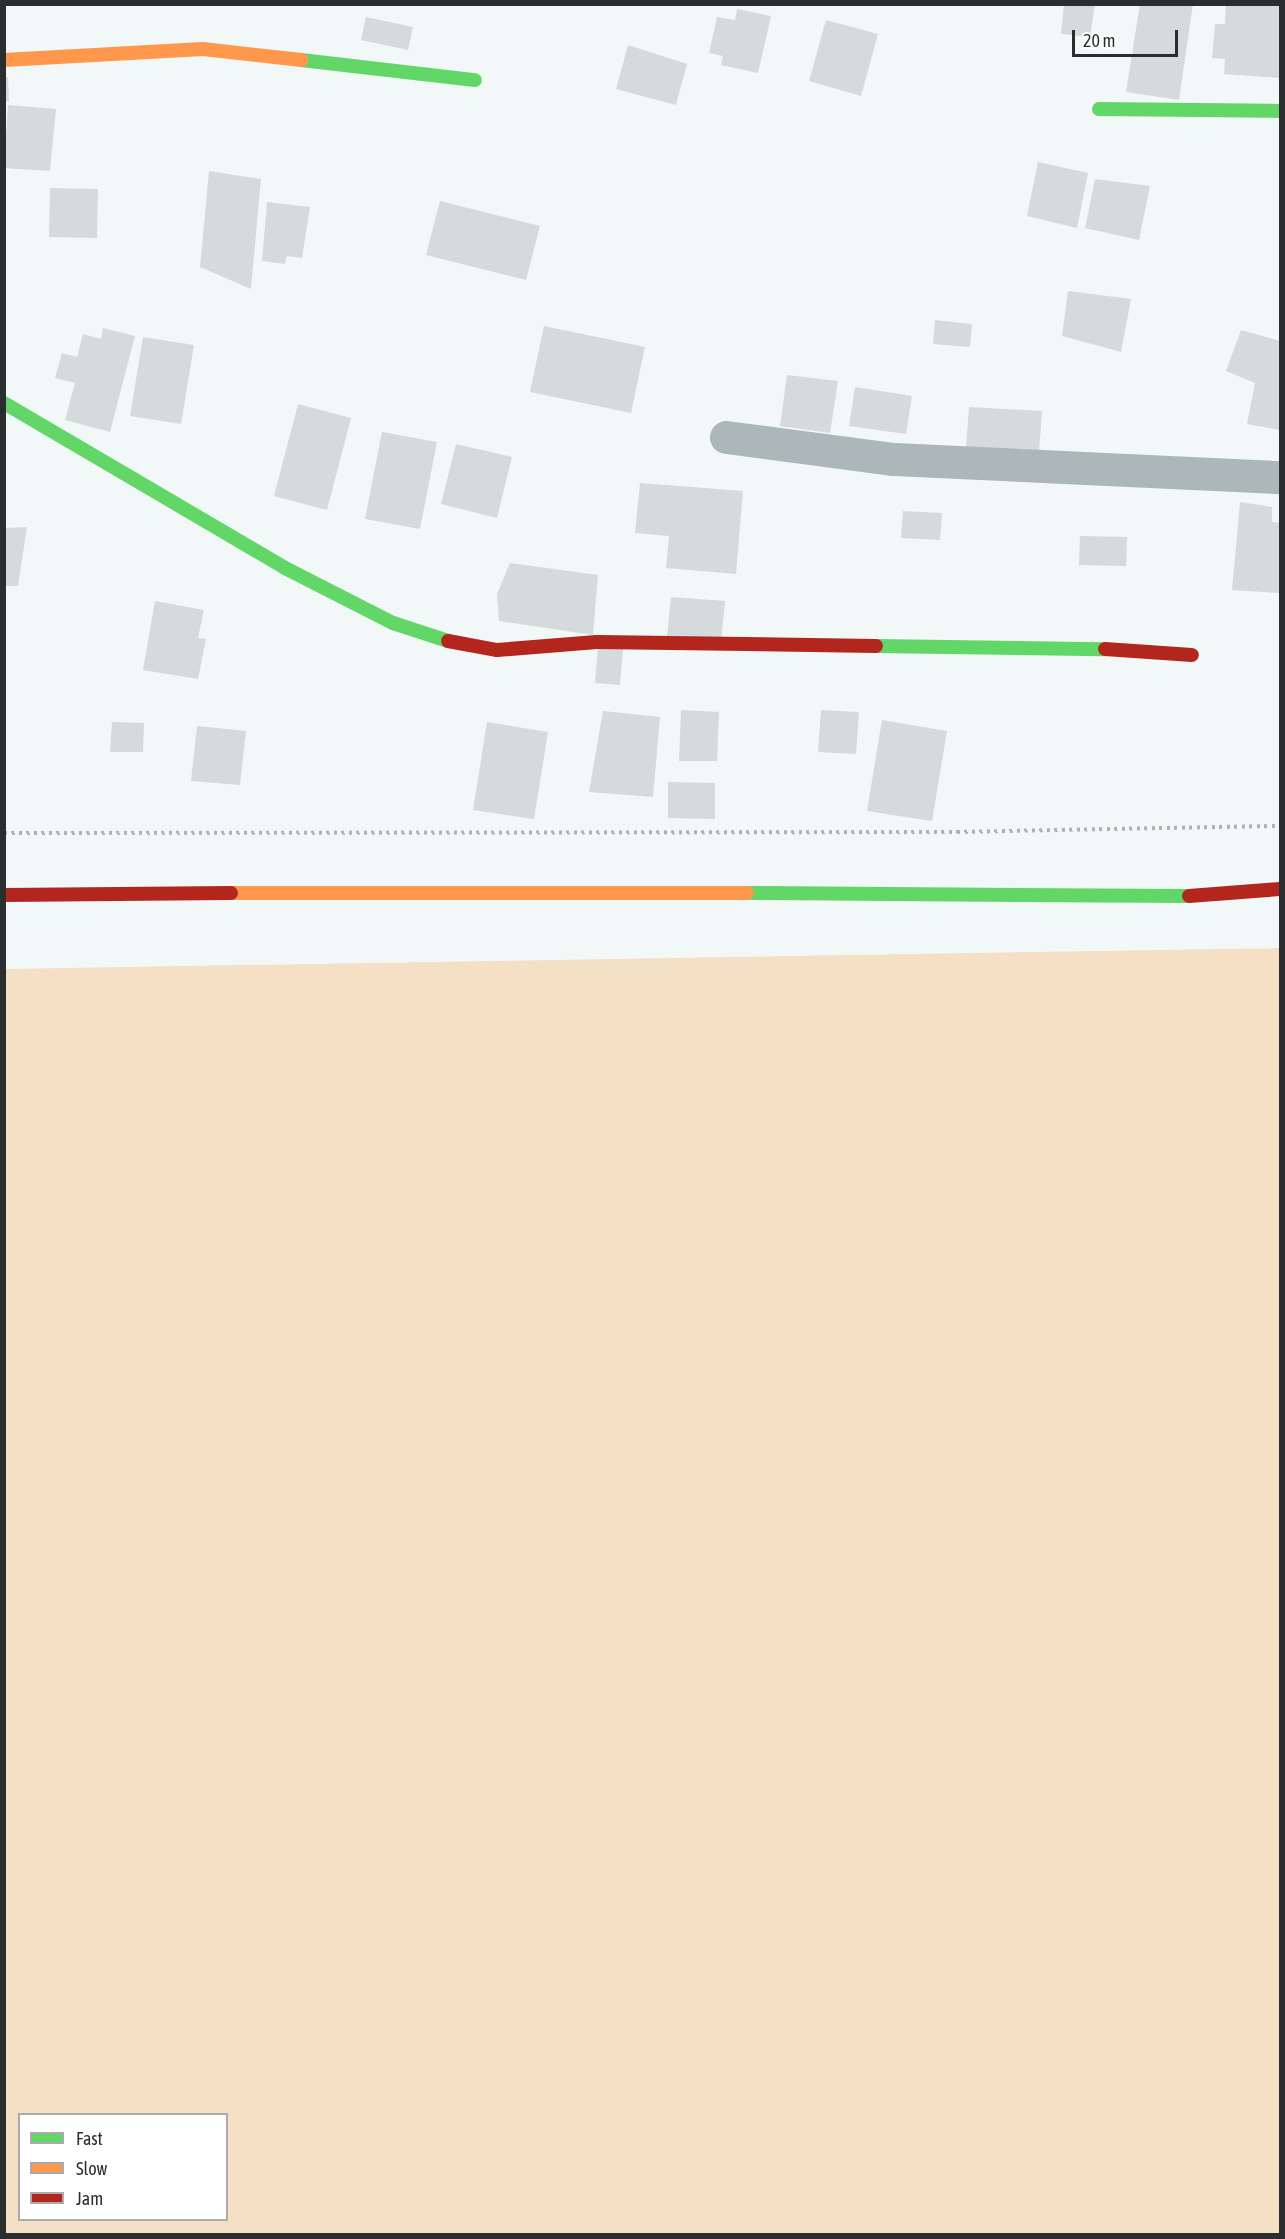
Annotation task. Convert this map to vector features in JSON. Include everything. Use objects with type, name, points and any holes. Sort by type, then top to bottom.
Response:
[{"type":"street","points":[[4,60],[203,49],[476,80]]},
{"type":"street","points":[[1099,109],[1281,111]]},
{"type":"street","points":[[4,403],[285,568],[393,623],[456,643],[497,650],[597,642],[1111,649],[1192,655]]},
{"type":"street","points":[[726,437],[894,459],[1281,477]]},
{"type":"street","points":[[4,896],[424,891],[1201,896],[1281,889]]},
{"type":"path","points":[[4,832],[957,832],[1281,826]]},
{"type":"shaded area","points":[[1280,948],[1280,2234],[5,2234],[5,969]]},
{"type":"building","points":[[1064,4],[1095,4],[1090,37],[1061,34]]},
{"type":"building","points":[[1140,4],[1193,4],[1179,100],[1126,92]]},
{"type":"building","points":[[1226,4],[1280,4],[1280,78],[1224,74],[1225,59],[1212,58],[1215,24],[1225,24]]},
{"type":"building","points":[[737,9],[771,16],[758,73],[721,65],[723,56],[709,53],[717,17],[735,20]]},
{"type":"building","points":[[366,17],[413,27],[408,50],[361,40]]},
{"type":"building","points":[[826,20],[878,34],[861,96],[809,81]]},
{"type":"building","points":[[628,45],[687,64],[676,105],[616,89]]},
{"type":"building","points":[[4,77],[8,77],[9,101],[4,101]]},
{"type":"building","points":[[8,105],[56,109],[50,171],[4,168]]},
{"type":"building","points":[[1038,162],[1088,173],[1077,228],[1027,216]]},
{"type":"building","points":[[209,171],[261,179],[251,289],[200,267]]},
{"type":"building","points":[[1095,179],[1150,186],[1139,240],[1085,228]]},
{"type":"building","points":[[50,188],[98,189],[97,238],[49,237]]},
{"type":"building","points":[[440,201],[540,226],[526,280],[426,255]]},
{"type":"building","points":[[267,202],[310,207],[302,258],[287,256],[285,264],[262,261]]},
{"type":"building","points":[[1068,291],[1131,299],[1121,352],[1062,336]]},
{"type":"building","points":[[935,320],[972,324],[970,347],[933,344]]},
{"type":"building","points":[[544,326],[645,347],[631,413],[530,392]]},
{"type":"building","points":[[103,328],[135,336],[110,432],[65,420],[75,383],[55,378],[62,353],[77,357],[83,334],[101,339]]},
{"type":"building","points":[[1241,330],[1280,341],[1280,430],[1247,424],[1255,383],[1226,371]]},
{"type":"building","points":[[143,337],[194,345],[181,424],[130,416]]},
{"type":"building","points":[[787,375],[838,381],[830,433],[780,426]]},
{"type":"building","points":[[855,387],[912,396],[906,434],[849,426]]},
{"type":"building","points":[[298,404],[351,418],[327,510],[274,496]]},
{"type":"building","points":[[969,407],[1042,411],[1039,453],[966,448]]},
{"type":"building","points":[[382,432],[437,442],[420,529],[365,519]]},
{"type":"building","points":[[456,444],[512,457],[497,518],[441,504]]},
{"type":"building","points":[[640,483],[743,491],[736,574],[666,568],[669,536],[635,533]]},
{"type":"building","points":[[1240,502],[1272,507],[1272,522],[1280,523],[1280,593],[1232,590]]},
{"type":"building","points":[[903,511],[942,513],[940,540],[901,538]]},
{"type":"building","points":[[27,527],[18,586],[4,586],[4,528]]},
{"type":"building","points":[[1080,536],[1127,537],[1126,566],[1079,565]]},
{"type":"building","points":[[510,563],[598,575],[593,635],[499,621],[497,594]]},
{"type":"building","points":[[671,597],[725,601],[721,641],[667,637]]},
{"type":"building","points":[[155,601],[204,610],[198,638],[206,639],[198,679],[143,670]]},
{"type":"building","points":[[598,647],[623,649],[620,685],[595,683]]},
{"type":"building","points":[[681,710],[719,712],[717,761],[679,761]]},
{"type":"building","points":[[821,710],[859,712],[856,754],[818,752]]},
{"type":"building","points":[[603,711],[660,717],[653,797],[589,792]]},
{"type":"building","points":[[882,720],[947,731],[932,821],[867,811]]},
{"type":"building","points":[[112,722],[144,723],[143,752],[110,752]]},
{"type":"building","points":[[487,722],[548,732],[534,819],[473,810]]},
{"type":"building","points":[[197,726],[246,731],[240,785],[191,781]]},
{"type":"building","points":[[668,782],[715,783],[715,819],[668,818]]},
{"type":"traffic: fast","points":[[301,60],[475,80]]},
{"type":"traffic: fast","points":[[1099,109],[1280,111]]},
{"type":"traffic: fast","points":[[4,403],[285,568],[393,623],[448,641]]},
{"type":"traffic: fast","points":[[876,646],[1105,649]]},
{"type":"traffic: fast","points":[[747,893],[1189,896]]},
{"type":"traffic: slow","points":[[4,60],[203,49],[301,60]]},
{"type":"traffic: slow","points":[[231,893],[747,893]]},
{"type":"traffic: jam","points":[[448,641],[497,650],[597,642],[876,646]]},
{"type":"traffic: jam","points":[[1105,649],[1192,655]]},
{"type":"traffic: jam","points":[[1189,896],[1280,889]]},
{"type":"traffic: jam","points":[[4,895],[231,893]]}]
